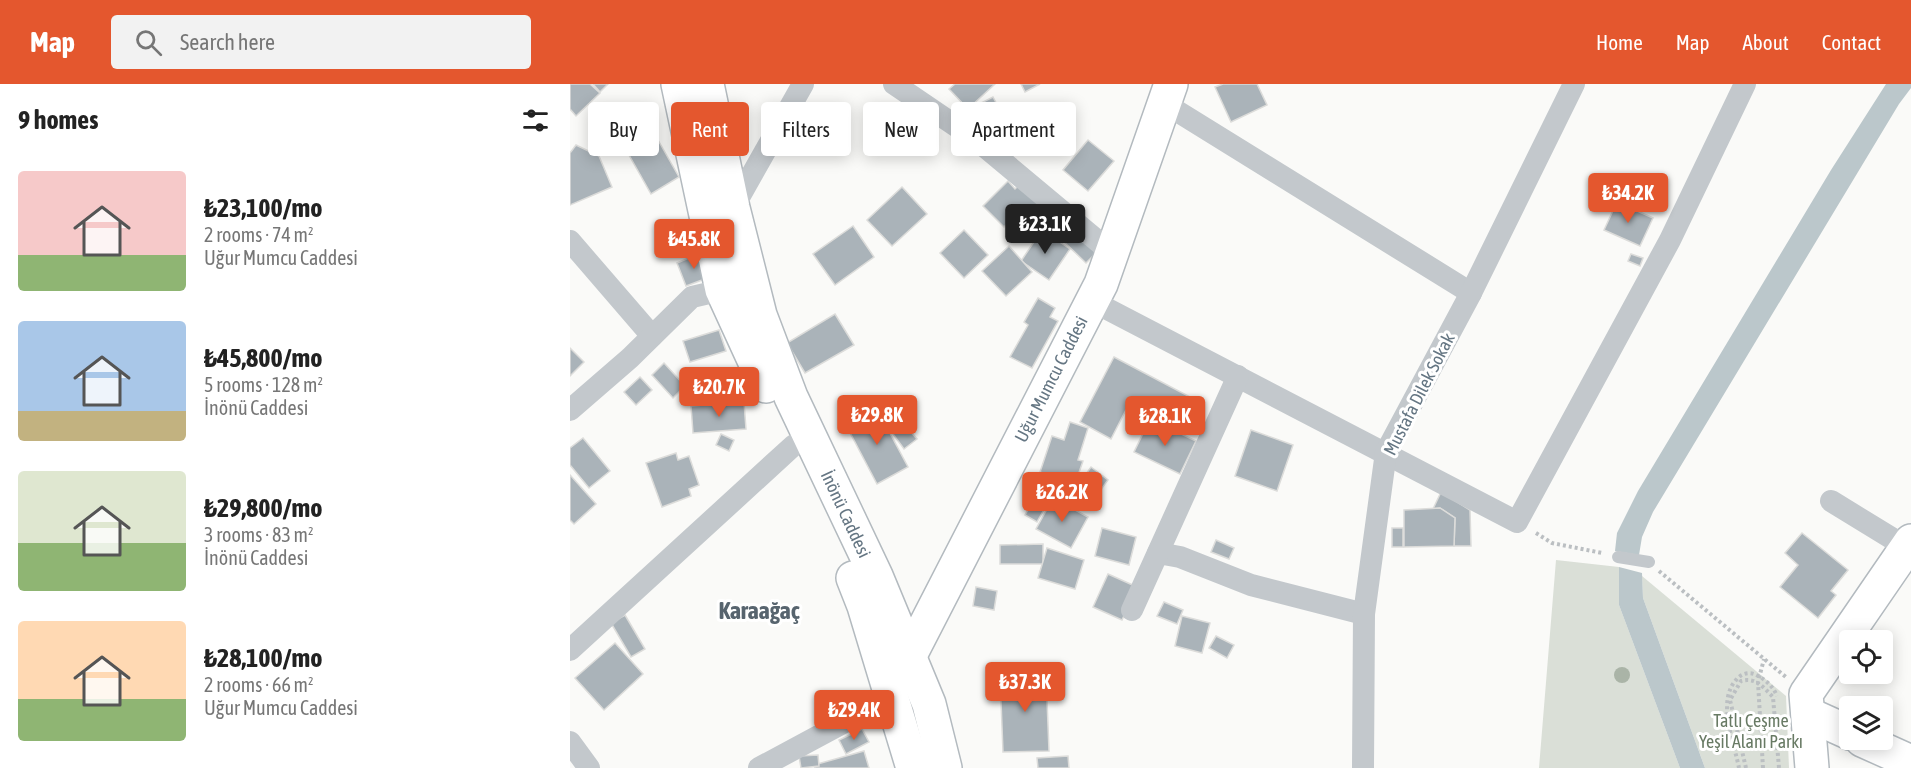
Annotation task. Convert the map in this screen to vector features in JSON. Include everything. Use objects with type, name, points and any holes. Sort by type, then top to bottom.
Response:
[{"type":"main road","name":"İnönü Caddesi","points":[[678,84],[722,290],[816,489],[864,606],[913,768]]},
{"type":"main road","name":"İnönü Caddesi","points":[[707,84],[733,208],[760,315],[791,397],[876,576],[929,704],[945,768]]},
{"type":"main road","name":"Uğur Mumcu Caddesi","points":[[893,696],[908,655],[1092,301],[1112,253],[1168,93]]},
{"type":"main road","points":[[1812,768],[1807,704],[1909,546]]},
{"type":"main road","points":[[1807,704],[1839,726]]},
{"type":"main road","points":[[1885,750],[1911,762]]},
{"type":"street","points":[[733,208],[802,84]]},
{"type":"street","points":[[894,84],[978,141],[1112,253]]},
{"type":"street","name":"Mustafa Dilek Sokak","points":[[1363,768],[1364,614],[1386,452],[1471,292],[1574,84]]},
{"type":"street","points":[[1092,301],[1518,522],[1670,240],[1745,84]]},
{"type":"street","points":[[1168,93],[1471,292]]},
{"type":"street","points":[[570,241],[652,336]]},
{"type":"street","points":[[570,410],[692,297],[722,290]]},
{"type":"street","points":[[1132,610],[1238,376]]},
{"type":"street","points":[[570,650],[794,445]]},
{"type":"street","points":[[1831,501],[1909,546]]},
{"type":"street","points":[[1158,553],[1180,557],[1251,585],[1364,614]]},
{"type":"street","points":[[759,768],[893,696]]},
{"type":"street","points":[[570,742],[589,768]]},
{"type":"lane","points":[[1618,557],[1649,562]]},
{"type":"path","points":[[1518,522],[1552,543],[1618,557]]},
{"type":"path","points":[[1649,562],[1764,658],[1807,704]]},
{"type":"path","points":[[1763,768],[1758,679],[1764,658]]},
{"type":"path","points":[[1739,768],[1726,703],[1730,687],[1740,676],[1751,673],[1773,697],[1779,768]]},
{"type":"path","points":[[1746,768],[1730,700],[1741,681],[1750,679],[1765,679],[1777,693],[1784,768]]},
{"type":"green space","points":[[1556,560],[1619,567],[1619,605],[1680,768],[1539,768]]},
{"type":"green space","name":"Tatlı Çeşme Yeşil Alanı Parkı","points":[[1642,576],[1786,696],[1789,768],[1705,768],[1643,598]]},
{"type":"shaded area","points":[[1886,84],[1911,84],[1911,88],[1899,104],[1653,512],[1642,537],[1639,555],[1615,551],[1617,533],[1638,491],[1831,170]]},
{"type":"shaded area","points":[[1619,567],[1642,573],[1643,598],[1705,768],[1680,768],[1619,605]]},
{"type":"building","points":[[570,84],[590,84],[600,93],[588,102],[576,116],[570,109]]},
{"type":"building","points":[[593,84],[608,84],[600,92]]},
{"type":"building","points":[[955,84],[995,84],[976,102],[961,102],[949,89]]},
{"type":"building","points":[[1021,84],[1040,84],[1025,92]]},
{"type":"building","points":[[1223,84],[1257,84],[1267,105],[1231,122],[1215,87]]},
{"type":"building","points":[[993,97],[996,102],[983,102]]},
{"type":"building","points":[[1088,140],[1114,161],[1088,191],[1063,170]]},
{"type":"building","points":[[659,142],[679,177],[651,194],[630,156],[659,156]]},
{"type":"building","points":[[576,145],[588,151],[588,156],[599,156],[612,187],[570,205],[570,153]]},
{"type":"building","points":[[1025,179],[1098,251],[1086,263],[1032,211],[1024,219],[1018,213],[1004,227],[983,206],[1008,181],[1015,189]]},
{"type":"building","points":[[902,187],[927,214],[892,246],[867,220]]},
{"type":"building","points":[[1617,202],[1653,218],[1640,246],[1604,230]]},
{"type":"building","points":[[853,226],[874,257],[835,285],[813,254]]},
{"type":"building","points":[[680,229],[684,240],[669,246],[665,234]]},
{"type":"building","points":[[964,230],[988,255],[964,278],[940,253]]},
{"type":"building","points":[[1042,230],[1070,249],[1049,280],[1021,261]]},
{"type":"building","points":[[1009,246],[1032,272],[1006,296],[982,271]]},
{"type":"building","points":[[701,253],[710,277],[686,286],[677,263]]},
{"type":"building","points":[[1631,254],[1643,258],[1640,266],[1628,261]]},
{"type":"building","points":[[1038,298],[1055,308],[1050,317],[1058,321],[1032,368],[1010,357],[1028,325],[1024,322]]},
{"type":"building","points":[[835,314],[854,345],[805,373],[787,343]]},
{"type":"building","points":[[719,330],[726,351],[690,362],[683,341]]},
{"type":"building","points":[[570,348],[584,362],[570,376]]},
{"type":"building","points":[[1114,357],[1194,399],[1178,430],[1129,404],[1111,439],[1080,422]]},
{"type":"building","points":[[664,363],[685,386],[673,398],[652,375]]},
{"type":"building","points":[[640,377],[652,390],[636,405],[624,392]]},
{"type":"building","points":[[744,402],[746,429],[693,433],[691,406]]},
{"type":"building","points":[[877,409],[908,467],[877,484],[846,425]]},
{"type":"building","points":[[1150,419],[1196,441],[1180,474],[1134,452]]},
{"type":"building","points":[[1070,422],[1088,428],[1078,460],[1083,461],[1075,484],[1040,472],[1052,436],[1064,440]]},
{"type":"building","points":[[905,425],[917,439],[904,449],[893,434]]},
{"type":"building","points":[[1251,430],[1293,445],[1277,491],[1235,476]]},
{"type":"building","points":[[721,434],[734,440],[729,451],[716,445]]},
{"type":"building","points":[[583,438],[610,471],[589,488],[570,465],[570,448]]},
{"type":"building","points":[[676,453],[678,460],[689,456],[699,485],[689,489],[691,496],[662,507],[646,463]]},
{"type":"building","points":[[1091,467],[1108,480],[1088,507],[1071,495]]},
{"type":"building","points":[[570,475],[596,504],[574,524],[570,520]]},
{"type":"building","points":[[1039,490],[1051,497],[1037,522],[1025,515]]},
{"type":"building","points":[[1441,492],[1470,510],[1471,546],[1454,546],[1455,518],[1440,508],[1433,509]]},
{"type":"building","points":[[1053,498],[1088,517],[1071,548],[1036,529]]},
{"type":"building","points":[[1440,508],[1455,518],[1454,546],[1404,547],[1404,510]]},
{"type":"building","points":[[1102,528],[1136,537],[1129,565],[1095,556]]},
{"type":"building","points":[[1392,528],[1403,528],[1403,547],[1392,547]]},
{"type":"building","points":[[1802,533],[1848,570],[1831,591],[1836,595],[1818,618],[1780,587],[1798,565],[1785,553]]},
{"type":"building","points":[[1216,540],[1234,548],[1229,559],[1211,552]]},
{"type":"building","points":[[1043,544],[1043,564],[1000,564],[1000,545]]},
{"type":"building","points":[[1047,548],[1084,560],[1075,589],[1038,578]]},
{"type":"building","points":[[1108,574],[1137,587],[1122,620],[1093,607]]},
{"type":"building","points":[[976,587],[997,591],[994,610],[973,606]]},
{"type":"building","points":[[1164,602],[1183,610],[1177,624],[1157,616]]},
{"type":"building","points":[[625,615],[645,649],[631,657],[611,623]]},
{"type":"building","points":[[1182,616],[1210,623],[1202,653],[1175,646]]},
{"type":"building","points":[[1216,636],[1234,645],[1227,658],[1209,648]]},
{"type":"building","points":[[615,643],[643,674],[604,710],[575,678]]},
{"type":"building","points":[[1046,674],[1049,751],[1003,752],[1000,676]]},
{"type":"building","points":[[862,729],[869,742],[846,754],[839,740]]},
{"type":"building","points":[[864,751],[869,768],[815,768],[814,765]]},
{"type":"building","points":[[818,755],[819,766],[801,768],[799,756]]},
{"type":"building","points":[[1068,756],[1069,768],[1038,768],[1037,758]]},
{"type":"district","name":"Karaağaç","points":[[759,610]]}]
